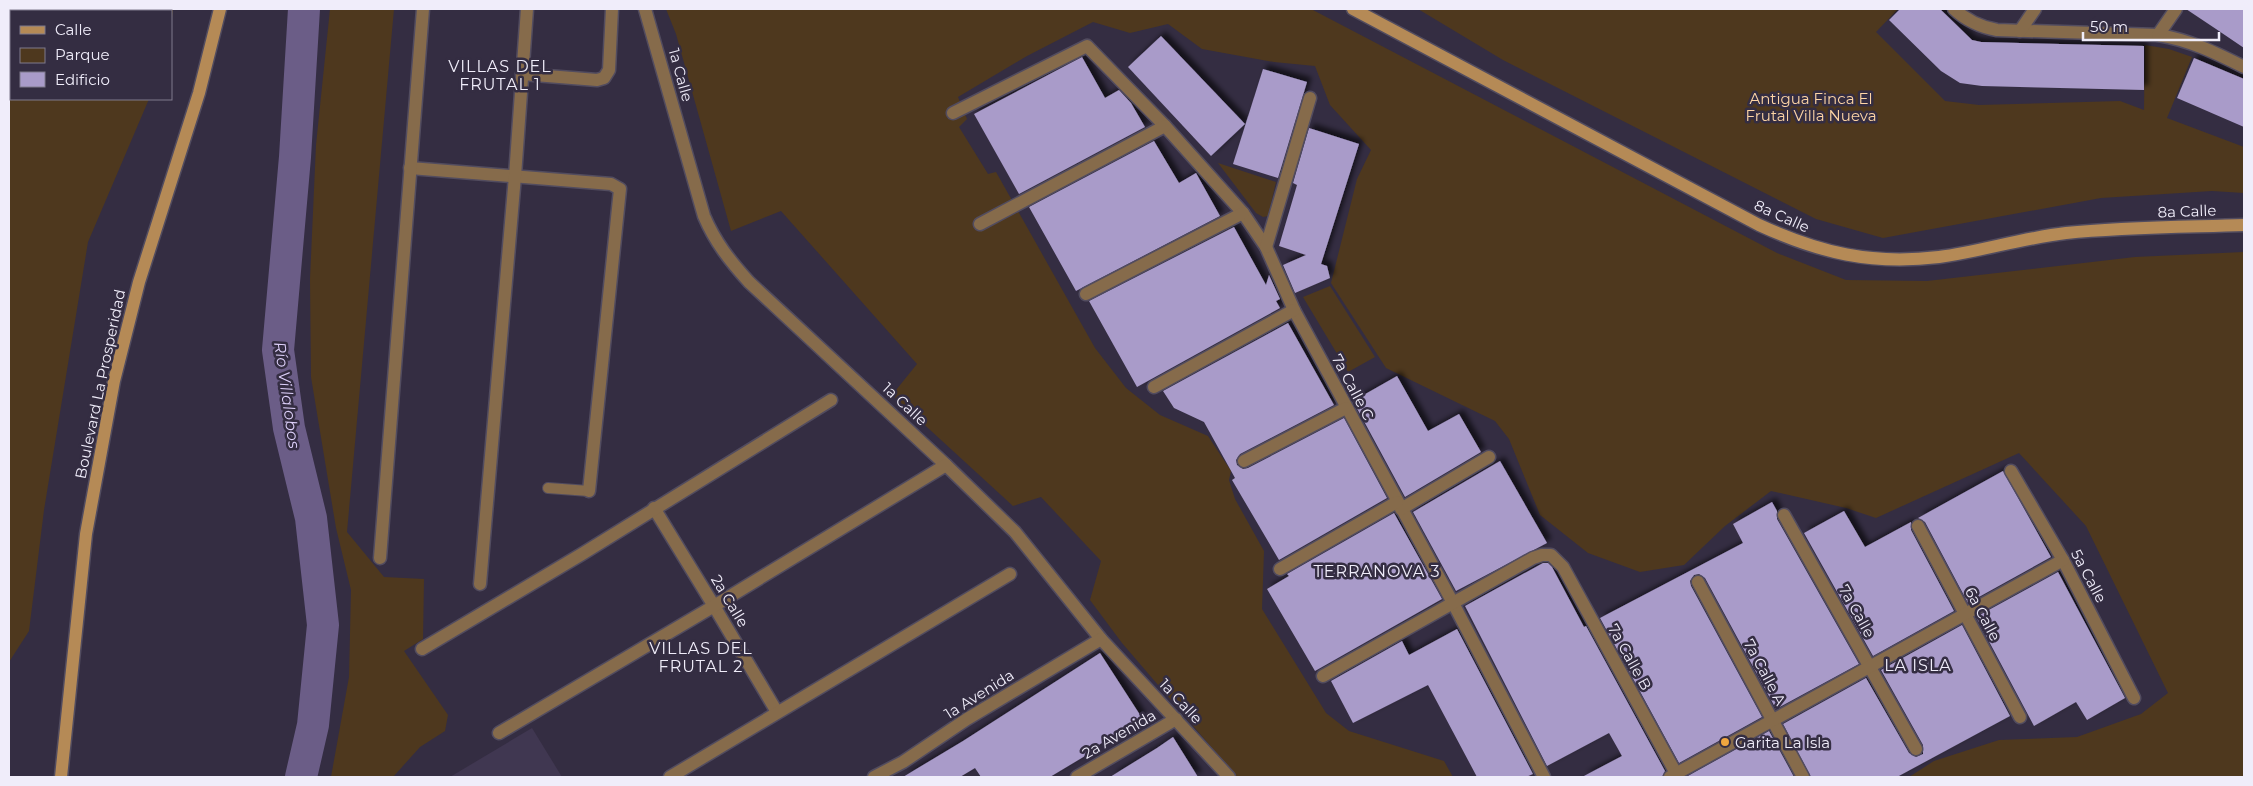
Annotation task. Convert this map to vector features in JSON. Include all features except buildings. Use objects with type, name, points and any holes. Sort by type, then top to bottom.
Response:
[{"type":"main road","name":"Boulevard La Prosperidad","points":[[62,777],[86,534],[114,381],[140,282],[199,93],[220,9]]},
{"type":"main road","name":"8a Calle","points":[[1353,9],[1759,225],[1801,243],[1842,255],[1887,261],[1940,257],[2021,240],[2066,233],[2244,225]]},
{"type":"street","points":[[380,558],[423,9]]},
{"type":"street","points":[[480,584],[515,176],[526,9]]},
{"type":"street","points":[[522,74],[597,80],[604,78],[609,70],[612,9]]},
{"type":"street","name":"1a Calle","points":[[645,9],[692,180],[704,216],[720,248],[749,282],[946,465],[1015,532],[1101,639],[1229,777]]},
{"type":"street","points":[[1954,9],[1963,17],[1979,26],[1997,30],[2158,35],[2180,39],[2200,46],[2244,67]]},
{"type":"street","points":[[2020,31],[2035,9]]},
{"type":"street","points":[[2158,35],[2176,9]]},
{"type":"street","name":"7a Calle C","points":[[953,113],[1087,46],[1164,126],[1243,213],[1266,247],[1294,310],[1453,603],[1544,777]]},
{"type":"street","points":[[1266,247],[1310,98]]},
{"type":"street","points":[[980,224],[1164,126]]},
{"type":"street","points":[[410,168],[612,184],[620,189],[589,491]]},
{"type":"street","points":[[1086,294],[1243,213]]},
{"type":"street","points":[[1154,387],[1294,310]]},
{"type":"street","points":[[422,649],[582,554],[831,400]]},
{"type":"street","points":[[1244,461],[1346,408]]},
{"type":"street","points":[[1280,569],[1490,457]]},
{"type":"street","points":[[499,733],[714,606],[946,465]]},
{"type":"street","name":"5a Calle","points":[[2011,471],[2063,560],[2134,698]]},
{"type":"street","name":"2a Calle","points":[[654,508],[777,712]]},
{"type":"street","name":"7a Calle","points":[[1784,515],[1916,749]]},
{"type":"street","name":"6a Calle","points":[[1918,526],[2020,717]]},
{"type":"street","name":"7a Calle B","points":[[1453,603],[1534,558],[1542,555],[1550,556],[1563,567],[1675,776]]},
{"type":"street","points":[[1675,776],[1772,720],[2063,560]]},
{"type":"street","points":[[670,777],[1010,574]]},
{"type":"street","name":"7a Calle A","points":[[1698,582],[1803,777]]},
{"type":"street","points":[[1323,676],[1453,603]]},
{"type":"street","name":"1a Avenida","points":[[874,777],[903,762],[967,719],[1101,639]]},
{"type":"street","name":"2a Avenida","points":[[1077,777],[1176,719]]},
{"type":"lane","points":[[548,488],[589,491]]},
{"type":"shaded area","points":[[532,728],[562,777],[450,777]]},
{"type":"green space","points":[[9,9],[173,9],[172,18],[172,10],[10,10],[10,100],[149,100],[88,242],[44,510],[29,631],[9,662]]},
{"type":"green space","points":[[330,9],[394,9],[347,532],[384,577],[424,579],[423,639],[404,651],[448,715],[445,731],[420,747],[393,777],[331,777],[349,677],[351,590],[336,528],[311,377],[310,279],[316,145]]},
{"type":"green space","points":[[666,9],[1311,9],[1777,253],[1846,280],[1927,281],[2135,257],[2244,252],[2244,777],[1909,777],[1934,761],[1999,740],[2077,737],[2141,714],[2168,693],[2086,526],[2019,453],[1876,518],[1846,508],[1771,491],[1725,526],[1684,565],[1640,572],[1588,553],[1540,515],[1509,439],[1495,421],[1386,368],[1331,283],[1357,179],[1371,150],[1330,105],[1315,66],[1274,62],[1202,49],[1168,24],[1130,33],[1093,22],[1027,56],[958,97],[967,119],[959,127],[988,174],[996,172],[1095,348],[1126,388],[1160,415],[1208,436],[1231,471],[1229,480],[1235,499],[1264,551],[1262,609],[1326,713],[1349,731],[1444,761],[1453,777],[1237,777],[1122,643],[1090,600],[1101,561],[1041,497],[1013,506],[892,395],[917,364],[781,211],[731,231],[676,34]]},
{"type":"green space","name":"Antigua Finca El Frutal Villa Nueva","points":[[1418,9],[1898,9],[1876,32],[1945,101],[1979,105],[2120,101],[2144,110],[2145,45],[2169,49],[2192,57],[2167,118],[2244,147],[2244,193],[2212,191],[2101,198],[1883,238],[1816,219],[1503,60]]},
{"type":"green space","points":[[1218,163],[1276,182],[1268,216],[1263,217],[1256,213]]},
{"type":"green space","points":[[1330,286],[1375,357],[1348,372],[1303,297]]},
{"type":"waterway","name":"Río Villalobos","points":[[301,777],[313,725],[323,625],[311,518],[289,428],[278,350],[295,157],[304,9]]},
{"type":"place","name":"Garita La Isla","points":[[1725,742]]},
{"type":"district","name":"VILLAS DEL FRUTAL 1","points":[[500,75]]},
{"type":"district","name":"TERRANOVA 3","points":[[1377,571]]},
{"type":"district","name":"VILLAS DEL FRUTAL 2","points":[[701,657]]},
{"type":"district","name":"LA ISLA","points":[[1918,665]]}]
